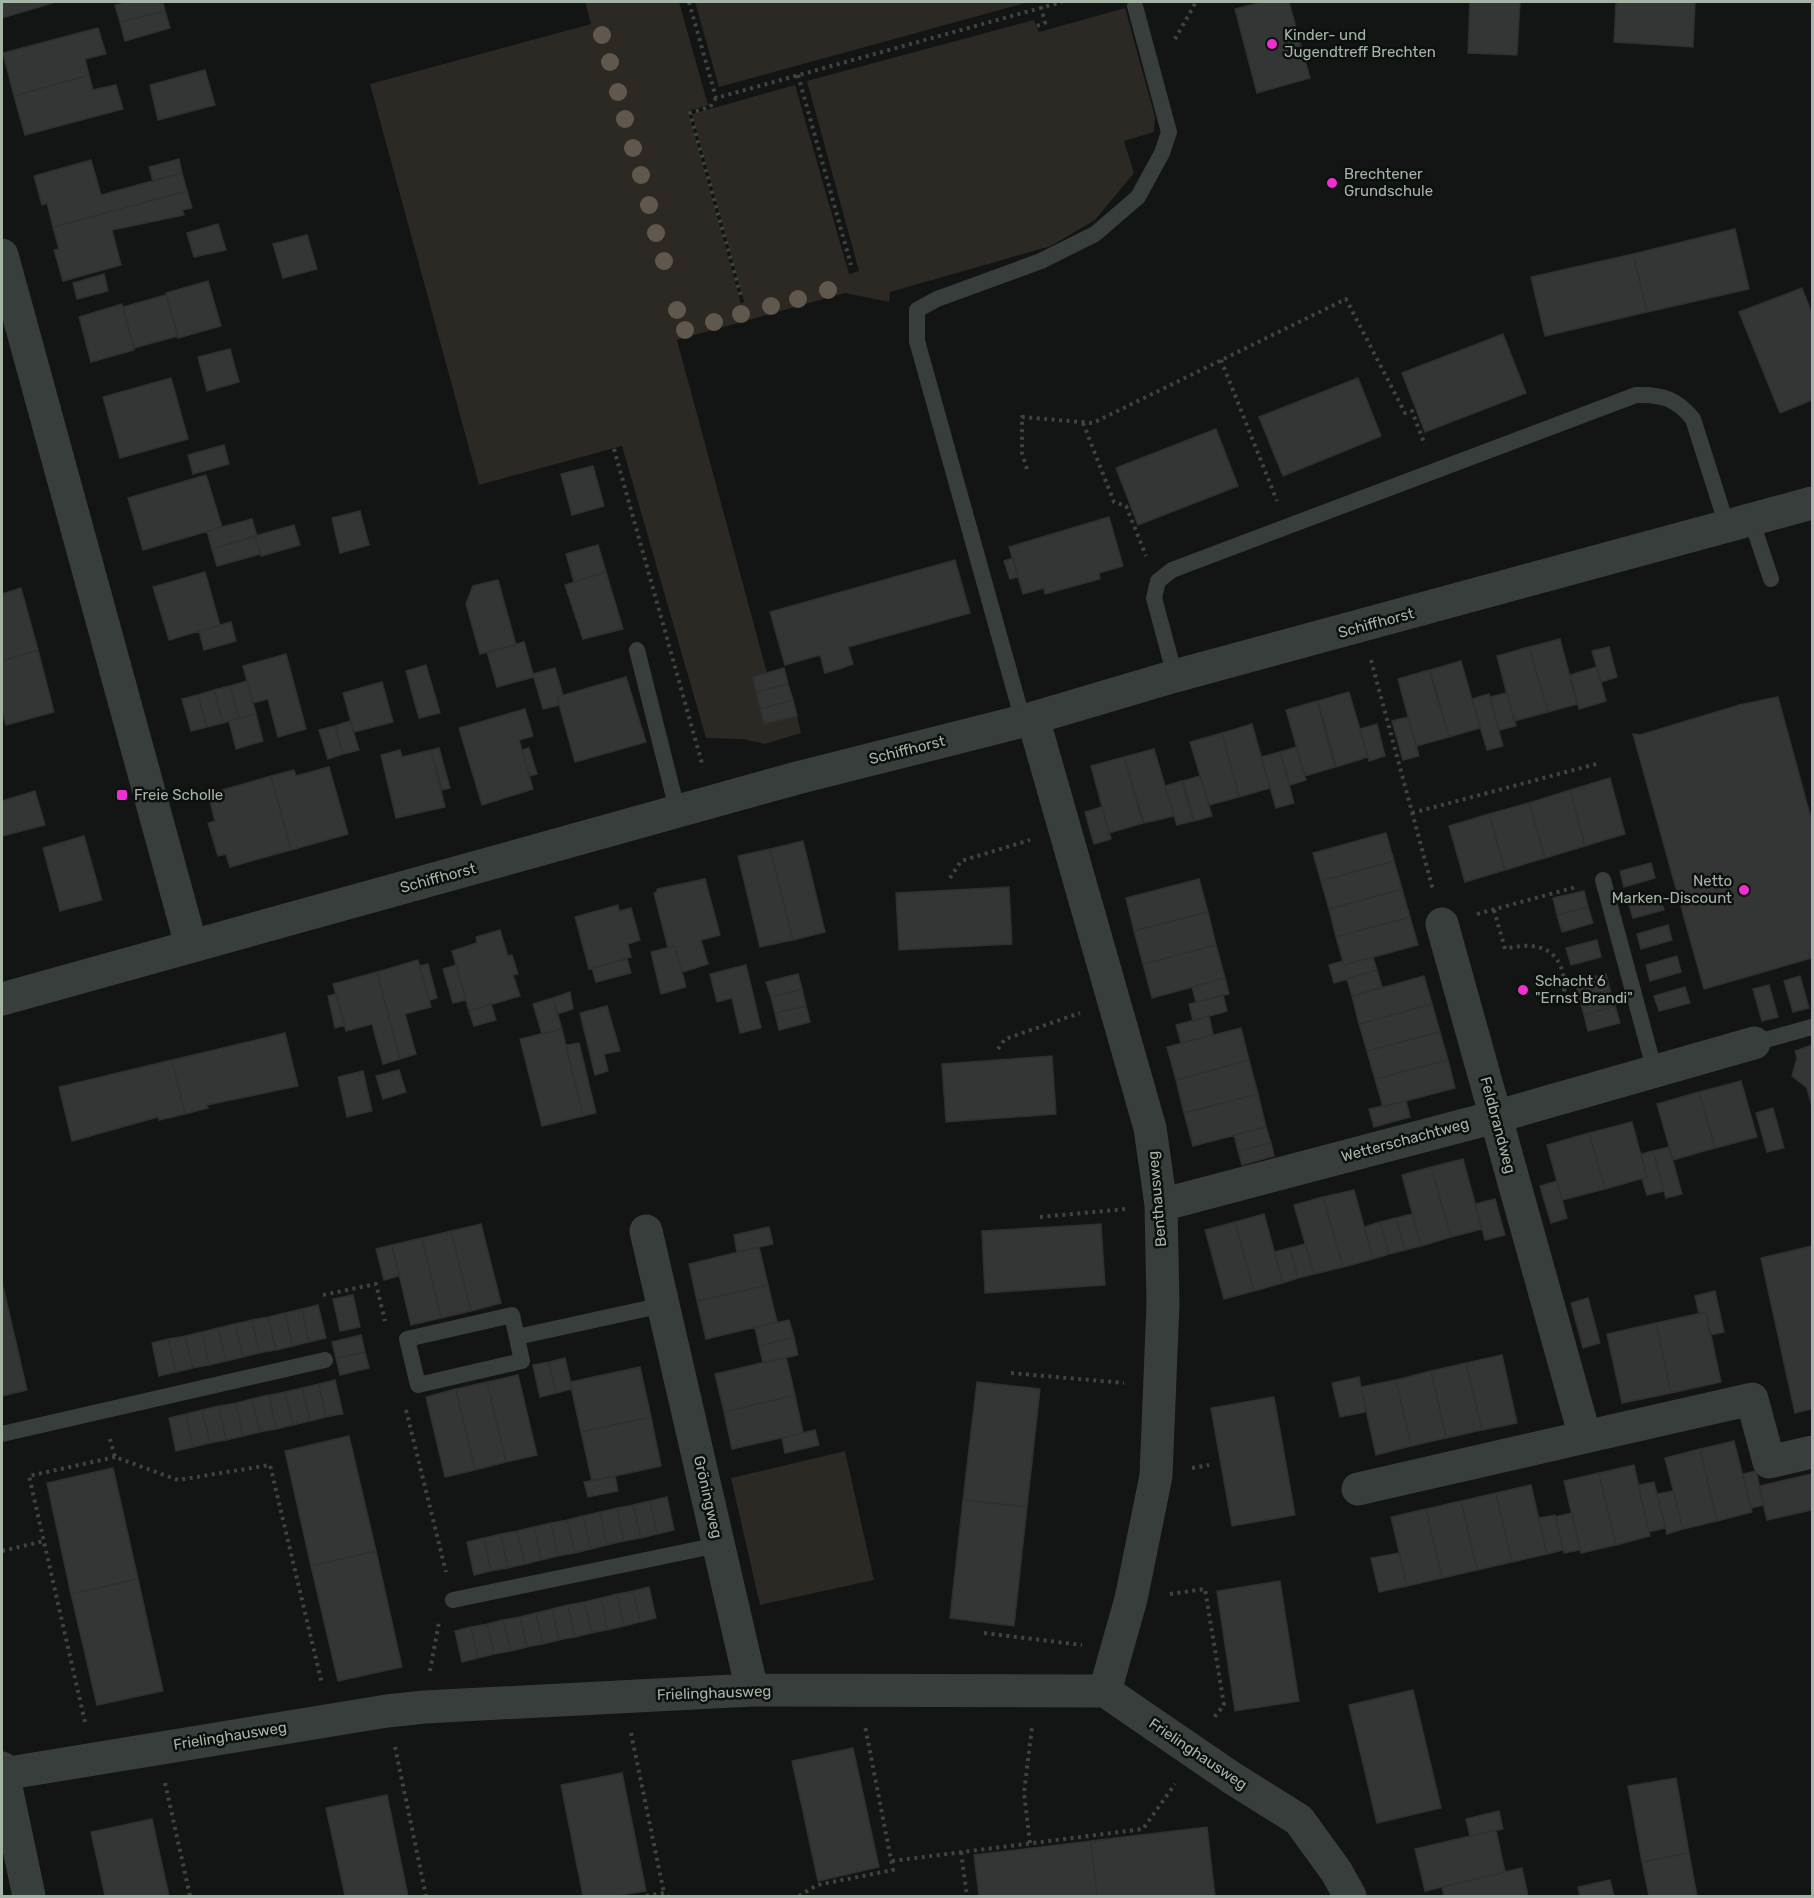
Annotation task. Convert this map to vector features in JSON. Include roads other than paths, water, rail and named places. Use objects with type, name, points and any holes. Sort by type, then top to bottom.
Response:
[{"type":"street","points":[[2,255],[191,945]]},
{"type":"street","name":"Schiffhorst","points":[[2,999],[191,945],[713,802],[1028,719],[1175,676],[1812,503]]},
{"type":"street","name":"Benthausweg","points":[[1028,719],[1065,829],[1150,1128],[1161,1205],[1163,1304],[1156,1476],[1131,1599],[1105,1691]]},
{"type":"street","name":"Feldbrandweg","points":[[1442,924],[1585,1437]]},
{"type":"street","name":"Wetterschachtweg","points":[[1161,1205],[1495,1116],[1754,1043]]},
{"type":"street","name":"Gröningweg","points":[[646,1231],[752,1690]]},
{"type":"street","points":[[1358,1489],[1752,1399],[1769,1462],[1812,1452]]},
{"type":"street","name":"Frielinghausweg","points":[[2,1771],[94,1760],[387,1710],[425,1707],[752,1690],[1105,1691],[1299,1820],[1336,1871],[1350,1896]]},
{"type":"street","points":[[2,1771],[29,1896]]},
{"type":"lane","points":[[1028,719],[916,341],[917,310],[937,299],[1041,261],[1095,234],[1138,197],[1162,153],[1169,132],[1135,6]]},
{"type":"lane","points":[[1175,676],[1154,598],[1158,581],[1172,570],[1636,395],[1655,394],[1670,399],[1683,407],[1693,419],[1739,523],[1771,579]]},
{"type":"lane","points":[[637,650],[678,813]]},
{"type":"lane","points":[[1603,880],[1655,1072]]},
{"type":"lane","points":[[1754,1043],[1812,1027]]},
{"type":"lane","points":[[517,1337],[663,1305]]},
{"type":"lane","points":[[512,1315],[517,1337],[522,1361],[418,1385],[407,1339],[512,1315]]},
{"type":"lane","points":[[2,1434],[325,1360]]},
{"type":"lane","points":[[453,1600],[718,1545]]},
{"type":"place","name":"Kinder- und Jugendtreff Brechten","points":[[1272,44]]},
{"type":"place","name":"Brechtener Grundschule","points":[[1332,183]]},
{"type":"place","name":"Freie Scholle","points":[[122,795]]},
{"type":"place","name":"Netto Marken-Discount","points":[[1744,890]]},
{"type":"place","name":"Schacht 6 \"Ernst Brandi\"","points":[[1523,990]]}]
